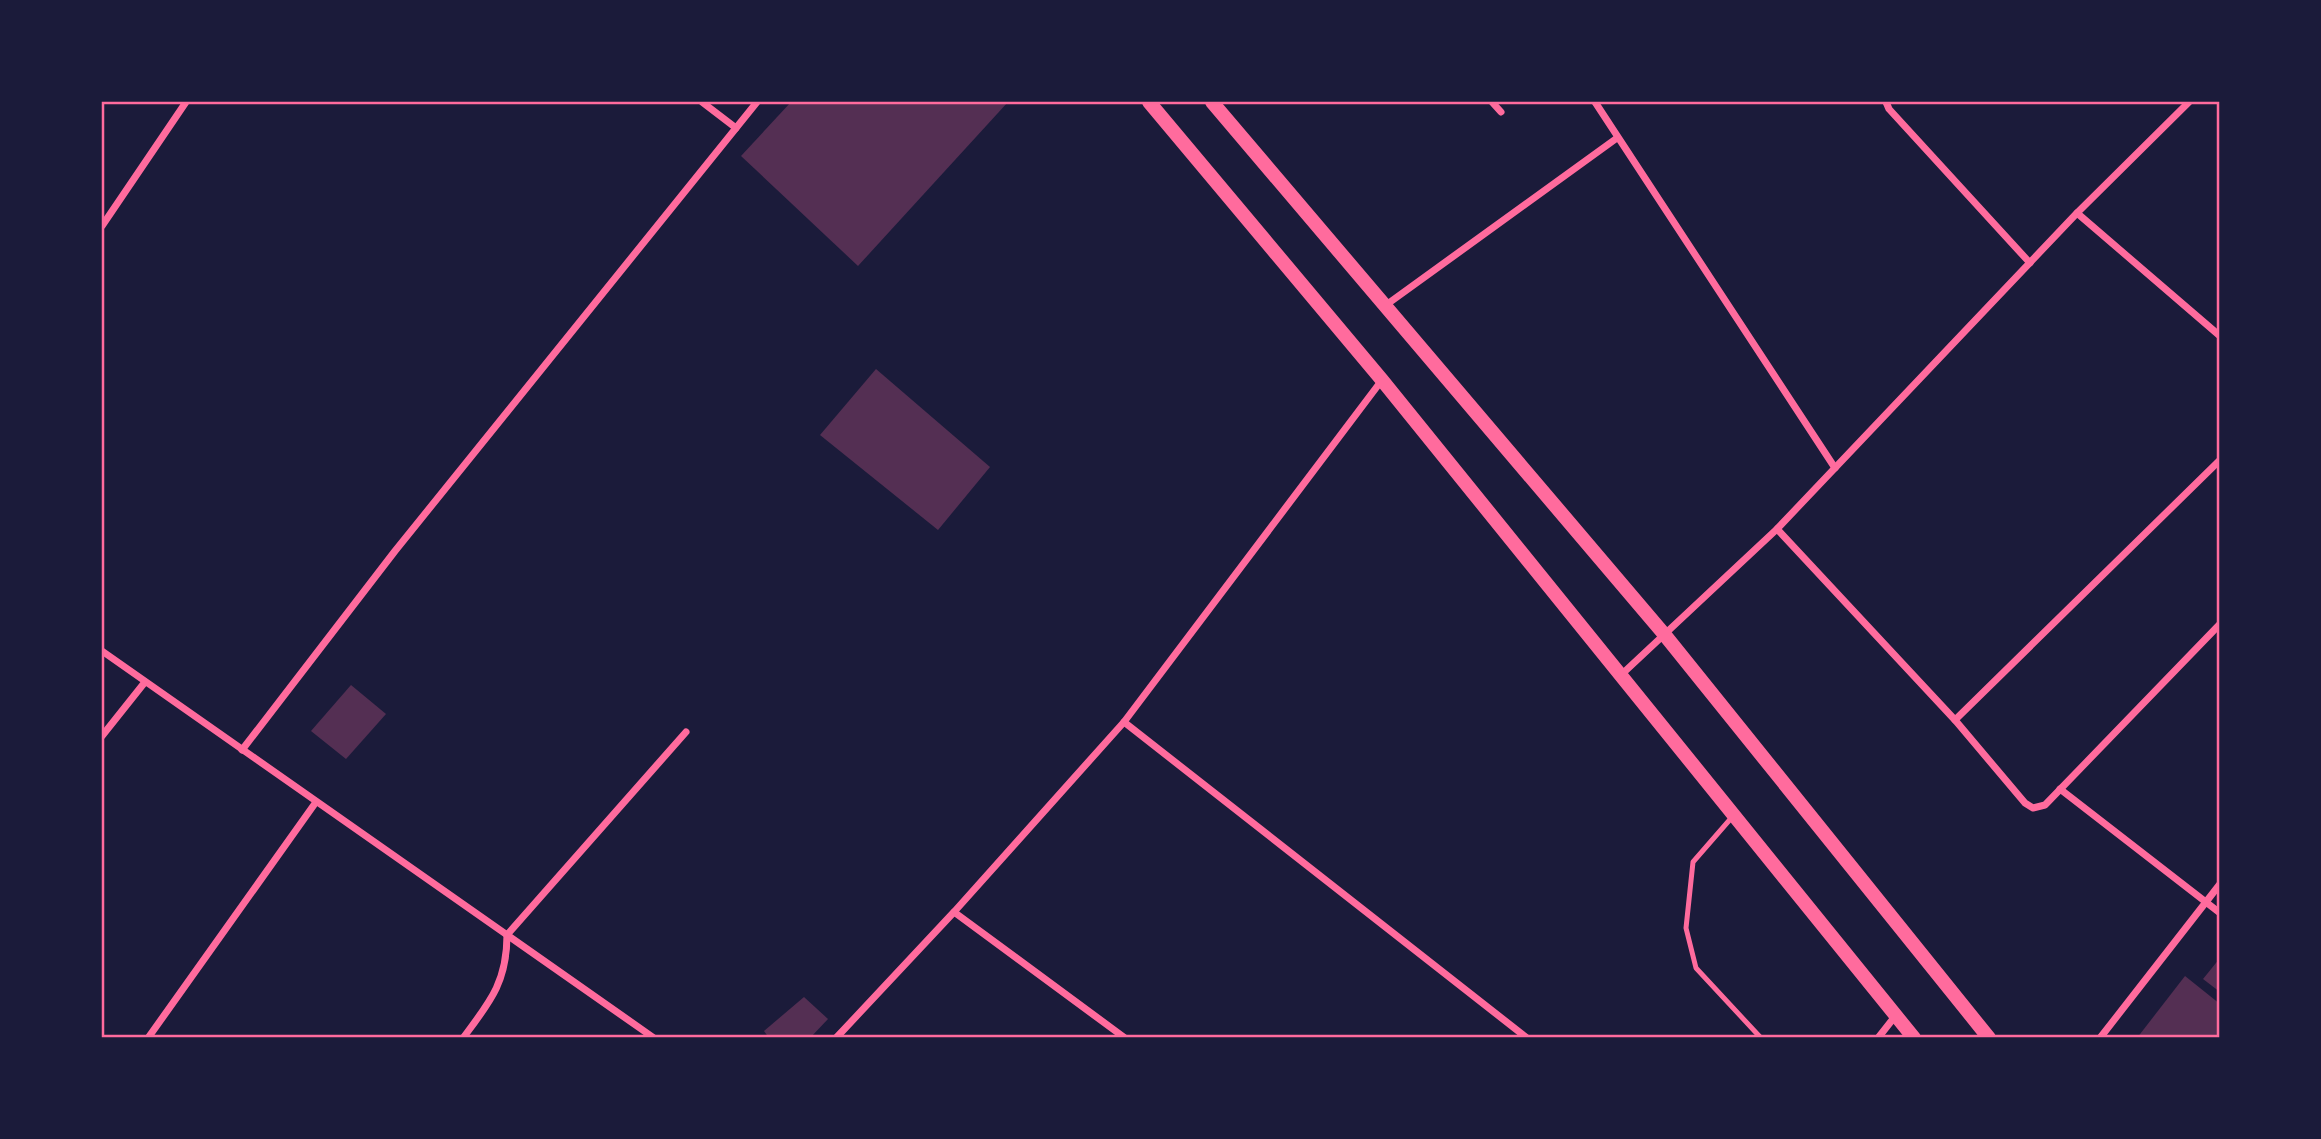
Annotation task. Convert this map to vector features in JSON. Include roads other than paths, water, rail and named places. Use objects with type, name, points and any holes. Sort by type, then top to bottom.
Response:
[{"type":"main road","points":[[1149,102],[1382,380],[1914,1038]]},
{"type":"main road","points":[[1212,102],[1664,635],[1989,1038]]},
{"type":"street","points":[[102,226],[184,104],[174,102]]},
{"type":"street","points":[[702,102],[736,128]]},
{"type":"street","points":[[242,750],[395,551],[757,102]]},
{"type":"street","points":[[1492,102],[1501,112]]},
{"type":"street","points":[[1595,102],[1835,468]]},
{"type":"street","points":[[1886,102],[1889,109],[2030,263]]},
{"type":"street","points":[[1621,675],[1777,529],[2077,213],[2189,102]]},
{"type":"street","points":[[1386,305],[1617,138]]},
{"type":"street","points":[[2077,213],[2220,336]]},
{"type":"street","points":[[836,1038],[954,912],[1124,722],[1382,380]]},
{"type":"street","points":[[1955,720],[2220,460]]},
{"type":"street","points":[[1777,529],[1955,720],[2025,803],[2033,808],[2045,806],[2220,624]]},
{"type":"street","points":[[102,652],[654,1038]]},
{"type":"street","points":[[102,736],[145,682]]},
{"type":"street","points":[[1124,722],[1527,1038]]},
{"type":"street","points":[[463,1038],[496,990],[504,972],[507,935],[686,732]]},
{"type":"street","points":[[2060,789],[2220,913]]},
{"type":"street","points":[[148,1038],[316,802]]},
{"type":"street","points":[[2100,1038],[2220,884]]},
{"type":"street","points":[[954,912],[1125,1038]]},
{"type":"street","points":[[1878,1038],[1896,1015]]},
{"type":"lane","points":[[1734,815],[1693,862],[1686,928],[1696,968],[1760,1038]]}]
